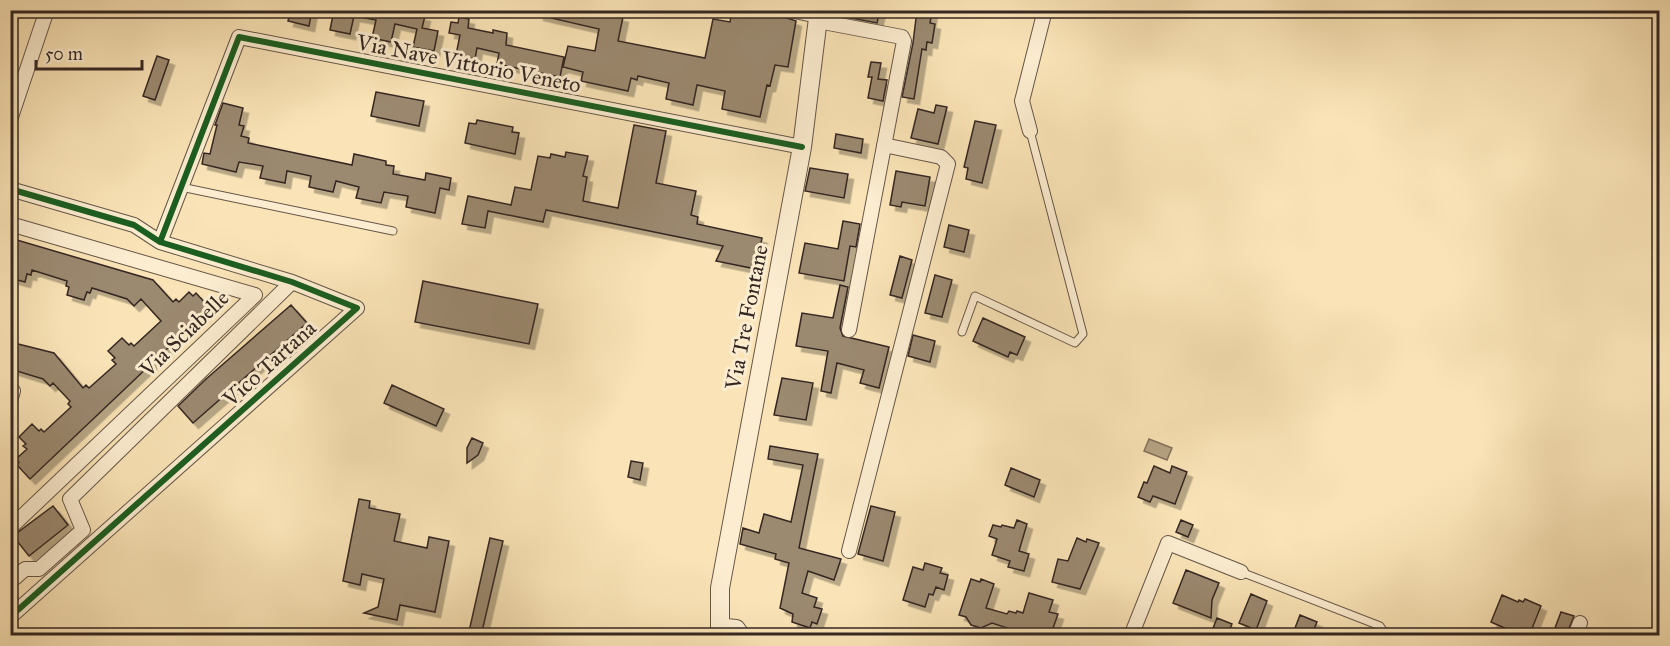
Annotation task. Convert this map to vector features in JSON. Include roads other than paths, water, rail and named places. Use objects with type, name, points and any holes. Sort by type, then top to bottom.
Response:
[{"type":"street","points":[[10,120],[47,10]]},
{"type":"street","points":[[790,10],[902,37],[904,40],[849,330]]},
{"type":"street","points":[[1030,131],[1022,101],[1045,10]]},
{"type":"street","name":"Via Tre Fontane","points":[[718,633],[720,588],[802,147],[818,16]]},
{"type":"street","name":"Via Nave Vittorio Veneto","points":[[160,242],[239,37],[802,147]]},
{"type":"street","points":[[849,551],[948,164],[941,157],[884,145]]},
{"type":"street","name":"Vico Tartana","points":[[10,189],[134,225],[160,242],[292,282],[357,308],[10,617]]},
{"type":"street","name":"Via Sciabelle","points":[[10,224],[255,295],[10,528]]},
{"type":"street","name":"Via Sciabelle","points":[[10,582],[26,569],[39,569],[83,530],[70,499],[292,282]]},
{"type":"street","points":[[10,390],[14,391],[10,401]]},
{"type":"street","points":[[1131,636],[1168,543],[1241,572]]},
{"type":"street","points":[[718,633],[726,628],[736,629],[741,636]]},
{"type":"lane","points":[[962,332],[975,296],[1076,343],[1083,334],[1030,131]]},
{"type":"lane","points":[[181,187],[393,231]]},
{"type":"lane","points":[[1241,572],[1380,626],[1387,636]]}]
